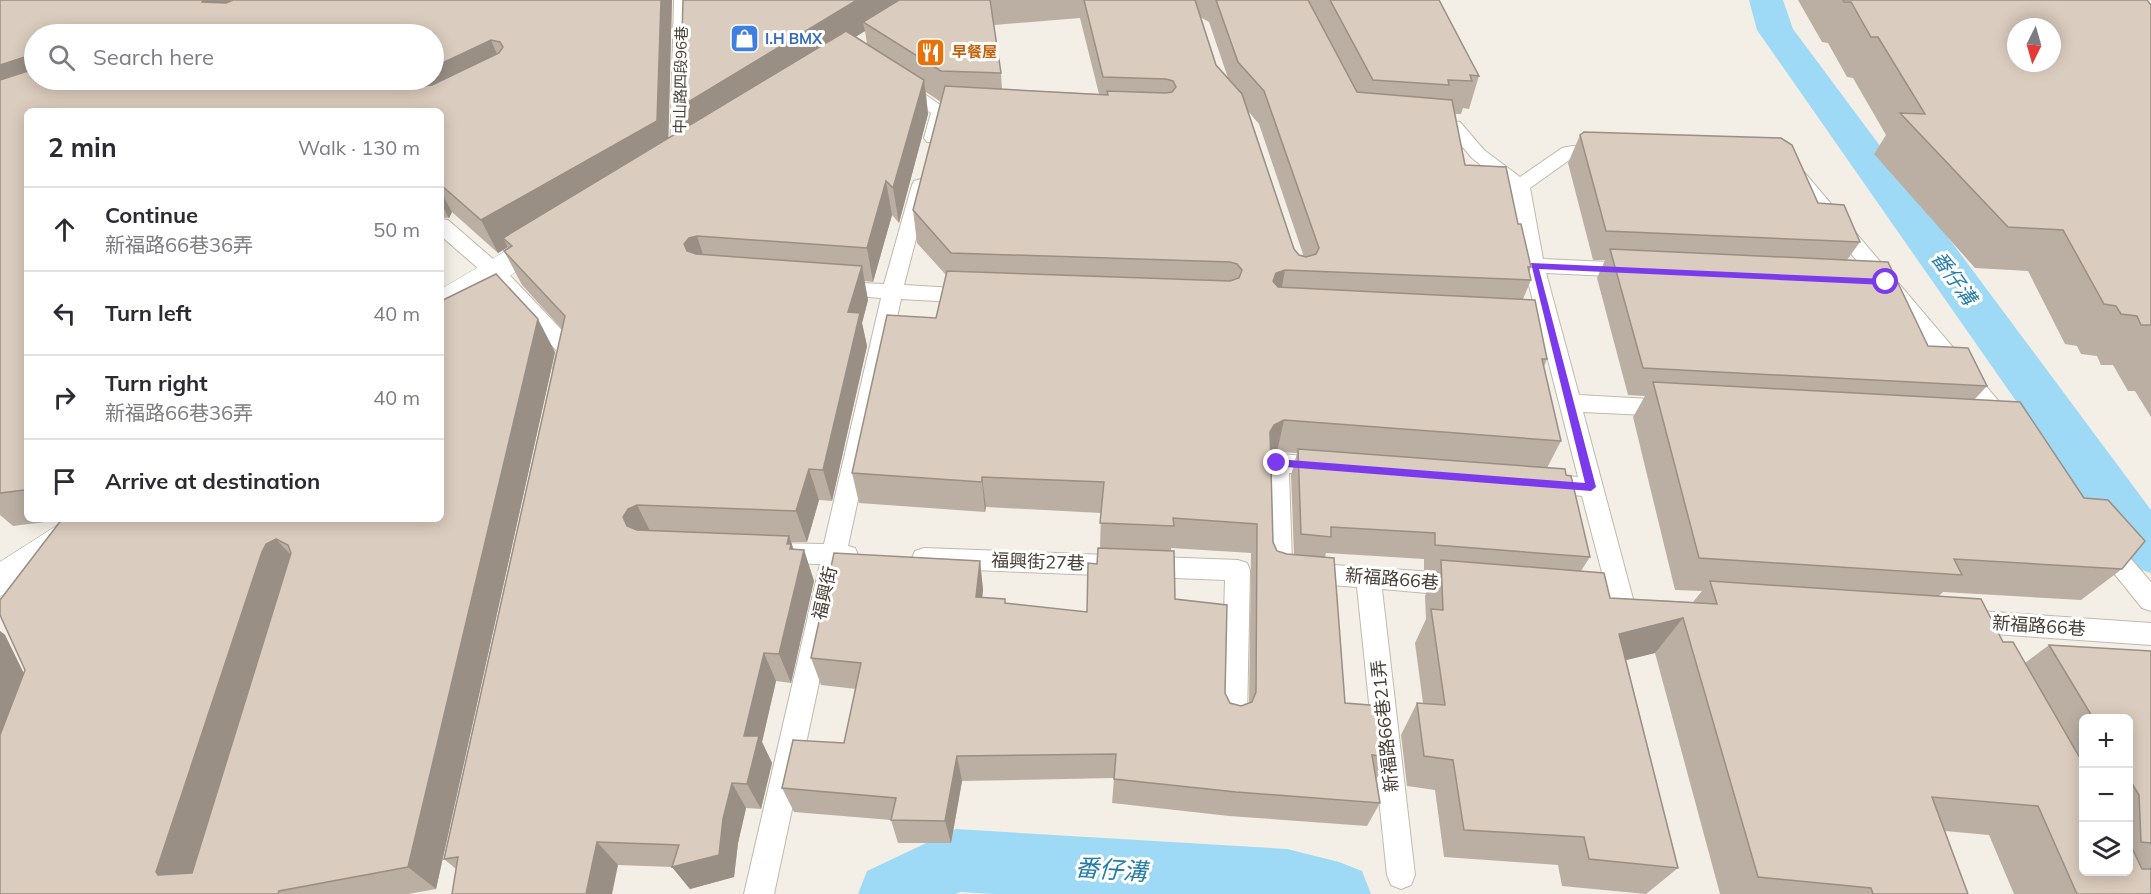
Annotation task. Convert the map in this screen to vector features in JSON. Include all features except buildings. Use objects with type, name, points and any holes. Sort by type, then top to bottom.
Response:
[{"type":"street","points":[[669,167],[709,142]]},
{"type":"street","points":[[444,301],[566,228]]},
{"type":"street","points":[[2,592],[91,522]]},
{"type":"lane","name":"中山路四段96巷","points":[[669,167],[682,0]]},
{"type":"lane","name":"福興街","points":[[759,894],[892,293],[927,162],[946,111],[885,76]]},
{"type":"lane","points":[[1411,123],[1455,126],[1478,154],[1520,186],[1534,266],[1621,598]]},
{"type":"lane","points":[[1520,186],[1568,152],[1628,154]]},
{"type":"lane","points":[[1782,158],[2011,432],[1984,426]]},
{"type":"lane","points":[[444,228],[494,272],[568,349],[558,396]]},
{"type":"lane","points":[[1534,266],[1651,271]]},
{"type":"lane","points":[[1862,281],[1886,282]]},
{"type":"lane","points":[[823,288],[987,296]]},
{"type":"lane","points":[[1527,323],[1551,324]]},
{"type":"lane","points":[[1570,403],[1688,409]]},
{"type":"lane","name":"新福路66巷","points":[[1347,468],[1277,463],[1280,571],[1483,587]]},
{"type":"lane","points":[[1521,482],[1591,487]]},
{"type":"lane","points":[[2091,527],[2151,600]]},
{"type":"lane","points":[[754,552],[869,556]]},
{"type":"lane","name":"福興街27巷","points":[[905,557],[1238,570],[1234,718]]},
{"type":"lane","name":"新福路66巷21弄","points":[[1368,577],[1401,875]]},
{"type":"lane","name":"新福路66巷","points":[[1955,627],[2151,634]]},
{"type":"waterway","name":"番仔溝","points":[[1766,0],[1775,30],[2151,551]]},
{"type":"waterway","name":"番仔溝","points":[[890,894],[956,860],[1287,881],[1339,894]]},
{"type":"place","name":"I.H BMX","points":[[744,39]]},
{"type":"place","name":"早餐屋","points":[[931,52]]},
{"type":"route","points":[[1277,463],[1591,487],[1551,324],[1534,266],[1886,282]]}]
